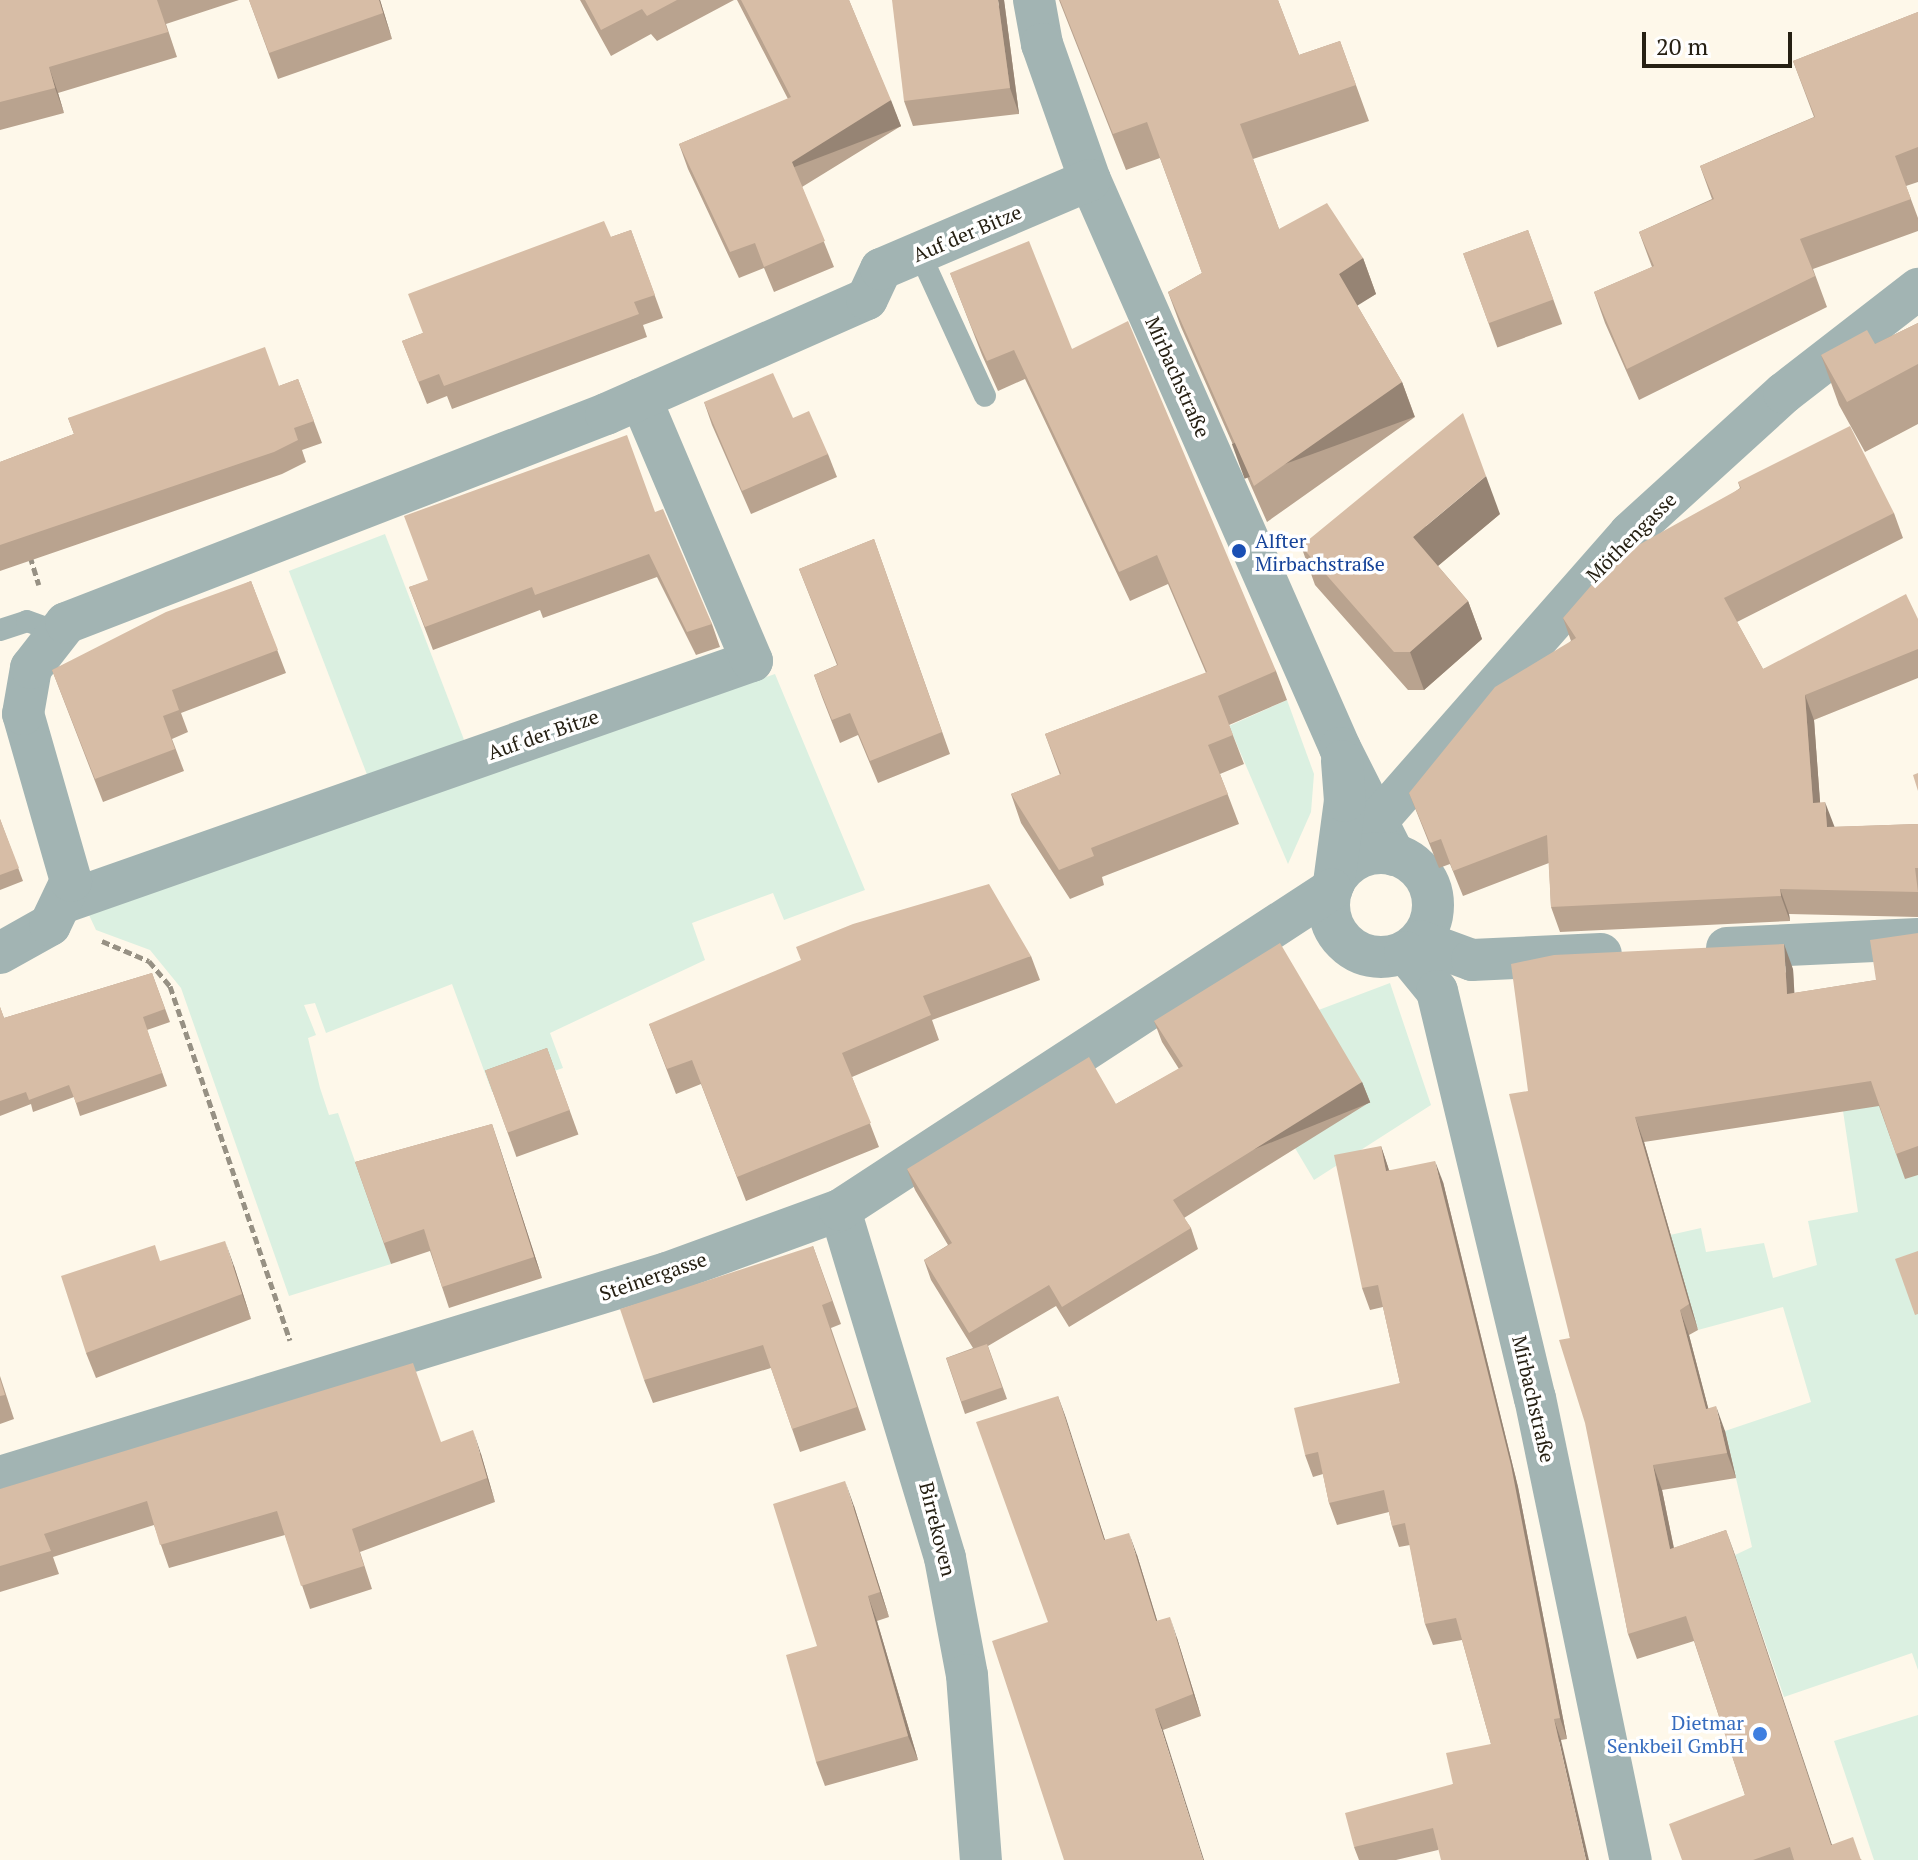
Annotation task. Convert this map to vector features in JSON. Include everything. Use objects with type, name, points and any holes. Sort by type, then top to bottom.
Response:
[{"type":"street","name":"Mirbachstraße","points":[[1034,0],[1090,180],[1340,748],[1386,837],[1418,868],[1432,890],[1430,925],[1412,946],[1437,991],[1535,1398],[1631,1860]]},
{"type":"street","name":"Auf der Bitze","points":[[47,642],[89,610],[641,399],[867,299],[881,269],[1090,180]]},
{"type":"street","name":"Möthengasse","points":[[1386,837],[1630,533],[1784,393],[1918,289]]},
{"type":"street","name":"Auf der Bitze","points":[[58,914],[752,661],[641,399]]},
{"type":"street","points":[[0,953],[58,914],[70,860],[23,714],[47,642]]},
{"type":"street","name":"Mirbachstraße","points":[[1340,748],[1346,791],[1330,916],[1343,940]]},
{"type":"street","points":[[1333,886],[1386,837]]},
{"type":"street","name":"Steinergasse","points":[[0,1477],[667,1273],[840,1210],[1333,886]]},
{"type":"street","name":"Steinergasse","points":[[1245,945],[1289,937],[1343,940]]},
{"type":"street","points":[[1343,940],[1371,956],[1412,946],[1472,960],[1918,939]]},
{"type":"street","name":"Birrekoven","points":[[840,1210],[945,1558],[968,1688],[981,1860]]},
{"type":"lane","points":[[920,254],[985,396]]},
{"type":"lane","points":[[0,630],[27,621],[47,642]]},
{"type":"path","points":[[25,543],[47,642]]},
{"type":"path","points":[[58,914],[137,954],[170,986],[304,1383]]},
{"type":"green space","points":[[385,534],[464,740],[368,777],[289,571]]},
{"type":"green space","points":[[775,674],[865,890],[784,920],[773,893],[692,923],[705,960],[550,1033],[563,1068],[492,1092],[452,984],[326,1033],[315,1003],[304,1005],[316,1035],[308,1038],[329,1115],[338,1113],[391,1264],[289,1296],[181,988],[150,950],[96,930],[89,915]]},
{"type":"green space","points":[[1287,700],[1314,774],[1311,812],[1288,864],[1229,726]]},
{"type":"green space","points":[[1390,983],[1431,1105],[1314,1180],[1295,1148],[1369,1102],[1316,1011]]},
{"type":"green space","points":[[1872,1068],[1918,1175],[1918,1670],[1912,1653],[1784,1697],[1735,1555],[1752,1547],[1725,1431],[1811,1402],[1783,1307],[1698,1330],[1670,1235],[1701,1228],[1706,1252],[1764,1243],[1773,1278],[1817,1265],[1808,1221],[1858,1212],[1843,1111]]},
{"type":"green space","points":[[1918,1715],[1918,1860],[1874,1860],[1834,1741]]},
{"type":"building","points":[[0,0],[157,0],[168,32],[49,67],[55,88],[0,102]]},
{"type":"building","points":[[249,0],[379,0],[383,13],[269,53]]},
{"type":"building","points":[[585,0],[677,0],[647,16],[642,9],[601,30]]},
{"type":"building","points":[[741,0],[849,0],[891,100],[792,162],[825,241],[764,267],[755,243],[730,252],[679,144],[791,97]]},
{"type":"building","points":[[892,0],[998,0],[1010,88],[904,101]]},
{"type":"building","points":[[1060,0],[1278,0],[1299,55],[1340,41],[1356,85],[1240,124],[1279,229],[1327,203],[1363,258],[1339,274],[1402,382],[1254,486],[1168,292],[1202,273],[1147,122],[1113,134]]},
{"type":"building","points":[[1918,12],[1918,147],[1895,156],[1911,199],[1800,239],[1815,276],[1627,369],[1594,292],[1654,266],[1639,232],[1714,199],[1700,166],[1815,117],[1793,61]]},
{"type":"building","points":[[604,221],[611,237],[631,230],[655,295],[634,302],[639,314],[444,386],[439,374],[418,382],[402,341],[423,333],[408,294]]},
{"type":"building","points":[[1528,230],[1553,300],[1488,323],[1463,254]]},
{"type":"building","points":[[1029,241],[1072,349],[1128,321],[1276,671],[1218,696],[1233,735],[1208,745],[1228,794],[1091,848],[1094,856],[1059,870],[1011,794],[1061,774],[1045,734],[1207,672],[1157,555],[1119,572],[1014,350],[987,361],[971,326],[950,273]]},
{"type":"building","points":[[1918,323],[1918,364],[1847,402],[1821,355],[1867,330],[1875,344]]},
{"type":"building","points":[[265,347],[279,386],[298,379],[314,421],[294,428],[298,440],[274,452],[0,545],[0,462],[74,434],[68,418]]},
{"type":"building","points":[[773,373],[793,418],[809,411],[828,454],[742,491],[704,402]]},
{"type":"building","points":[[1463,413],[1486,476],[1413,537],[1468,601],[1410,652],[1394,652],[1301,546]]},
{"type":"building","points":[[1850,426],[1894,513],[1724,598],[1763,669],[1906,594],[1918,619],[1918,649],[1805,695],[1813,803],[1825,802],[1827,827],[1918,824],[1918,868],[1915,868],[1918,892],[1780,889],[1781,896],[1551,907],[1547,835],[1453,871],[1441,839],[1430,843],[1409,793],[1495,687],[1576,638],[1563,618],[1615,558],[1741,488],[1738,482]]},
{"type":"building","points":[[627,435],[655,512],[663,509],[712,624],[687,632],[649,554],[535,595],[532,587],[425,627],[409,587],[428,580],[404,516]]},
{"type":"building","points":[[874,539],[942,732],[870,761],[850,713],[832,720],[814,675],[838,665],[799,569]]},
{"type":"building","points":[[251,581],[278,650],[172,690],[179,710],[163,716],[175,749],[95,779],[52,670],[166,612]]},
{"type":"building","points":[[1918,773],[1918,791],[1913,775]]},
{"type":"building","points":[[0,819],[19,868],[0,875]]},
{"type":"building","points":[[989,884],[1031,956],[923,996],[931,1015],[842,1053],[871,1123],[737,1177],[692,1060],[667,1069],[649,1024],[801,960],[796,947],[853,924]]},
{"type":"building","points":[[1918,933],[1918,1146],[1896,1154],[1871,1081],[1635,1117],[1689,1304],[1680,1310],[1706,1409],[1716,1406],[1727,1453],[1653,1465],[1670,1549],[1726,1530],[1831,1845],[1853,1837],[1861,1860],[1794,1860],[1790,1847],[1753,1860],[1682,1860],[1669,1824],[1745,1795],[1686,1616],[1628,1634],[1585,1423],[1559,1340],[1570,1338],[1509,1094],[1528,1091],[1511,964],[1554,955],[1784,944],[1787,994],[1876,980],[1870,940]]},
{"type":"building","points":[[1280,943],[1362,1082],[1173,1200],[1191,1228],[1062,1307],[1049,1285],[969,1333],[924,1260],[952,1243],[907,1169],[1089,1057],[1116,1104],[1183,1066],[1154,1021]]},
{"type":"building","points":[[152,973],[165,1009],[143,1017],[162,1073],[76,1103],[69,1085],[29,1100],[26,1092],[0,1101],[0,1007],[4,1018]]},
{"type":"building","points":[[547,1048],[570,1110],[508,1133],[485,1071]]},
{"type":"building","points":[[492,1124],[534,1257],[442,1287],[424,1229],[384,1243],[355,1162]]},
{"type":"building","points":[[1381,1146],[1386,1171],[1435,1161],[1511,1465],[1560,1718],[1554,1719],[1586,1860],[1441,1860],[1433,1828],[1354,1847],[1345,1813],[1453,1784],[1446,1753],[1491,1744],[1456,1618],[1425,1624],[1405,1523],[1392,1526],[1384,1490],[1329,1503],[1318,1452],[1305,1455],[1294,1408],[1400,1383],[1378,1285],[1362,1288],[1334,1155]]},
{"type":"building","points":[[225,1241],[242,1294],[86,1353],[61,1276],[155,1245],[160,1261]]},
{"type":"building","points":[[813,1246],[832,1301],[822,1305],[857,1407],[792,1429],[763,1345],[644,1380],[620,1309]]},
{"type":"building","points":[[1918,1251],[1918,1314],[1915,1315],[1895,1259]]},
{"type":"building","points":[[987,1344],[1002,1387],[961,1401],[946,1358]]},
{"type":"building","points":[[413,1363],[441,1442],[473,1430],[487,1478],[352,1529],[364,1566],[301,1586],[277,1511],[160,1545],[147,1501],[44,1534],[51,1551],[0,1566],[0,1489]]},
{"type":"building","points":[[0,1379],[5,1395],[0,1396]]},
{"type":"building","points":[[1058,1396],[1104,1540],[1129,1533],[1156,1621],[1170,1617],[1193,1694],[1155,1709],[1203,1860],[1064,1860],[992,1641],[1048,1622],[976,1422]]},
{"type":"building","points":[[845,1481],[880,1592],[868,1596],[908,1736],[816,1762],[786,1655],[817,1646],[773,1504]]},
{"type":"place","name":"Alfter Mirbachstraße","points":[[1239,551]]},
{"type":"place","name":"Dietmar Senkbeil GmbH","points":[[1760,1734]]}]
